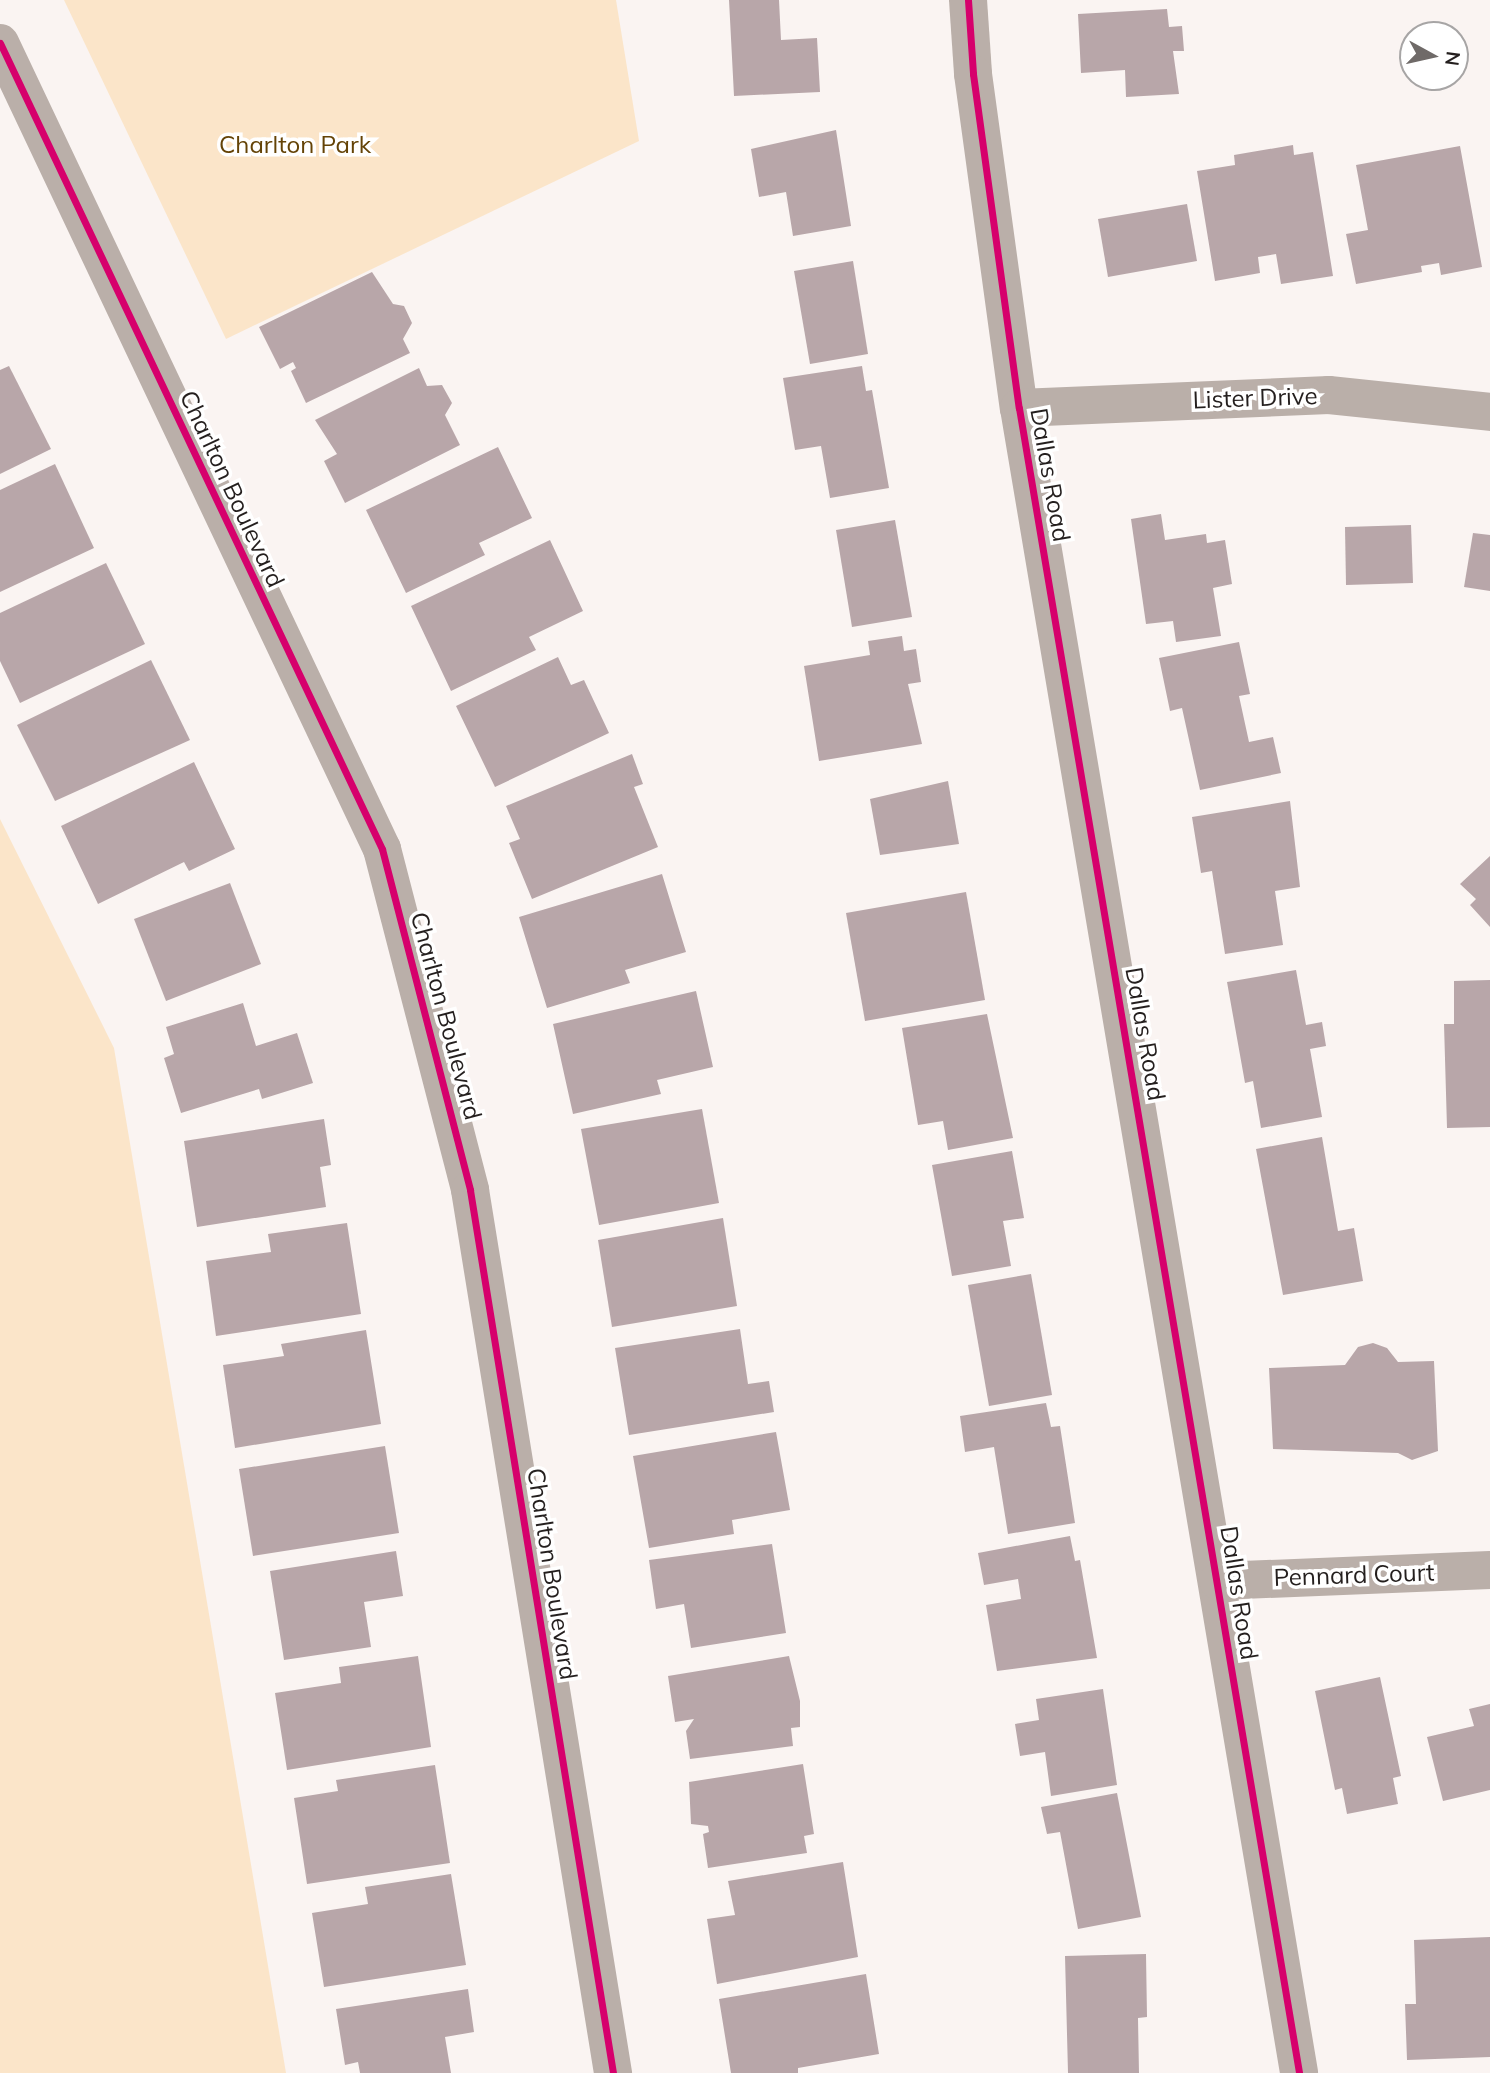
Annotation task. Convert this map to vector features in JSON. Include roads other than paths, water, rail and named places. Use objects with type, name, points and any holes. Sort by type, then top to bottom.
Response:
[{"type":"street","name":"Dallas Road","points":[[968,0],[973,74],[1019,408],[1299,2073]]},
{"type":"street","name":"Charlton Boulevard","points":[[0,43],[382,849],[470,1190],[612,2073]]},
{"type":"street","name":"Lister Drive","points":[[1019,408],[1329,395],[1490,412]]},
{"type":"street","name":"Pennard Court","points":[[1218,1581],[1490,1570]]},
{"type":"park label","name":"Charlton Park","points":[[295,145]]}]
